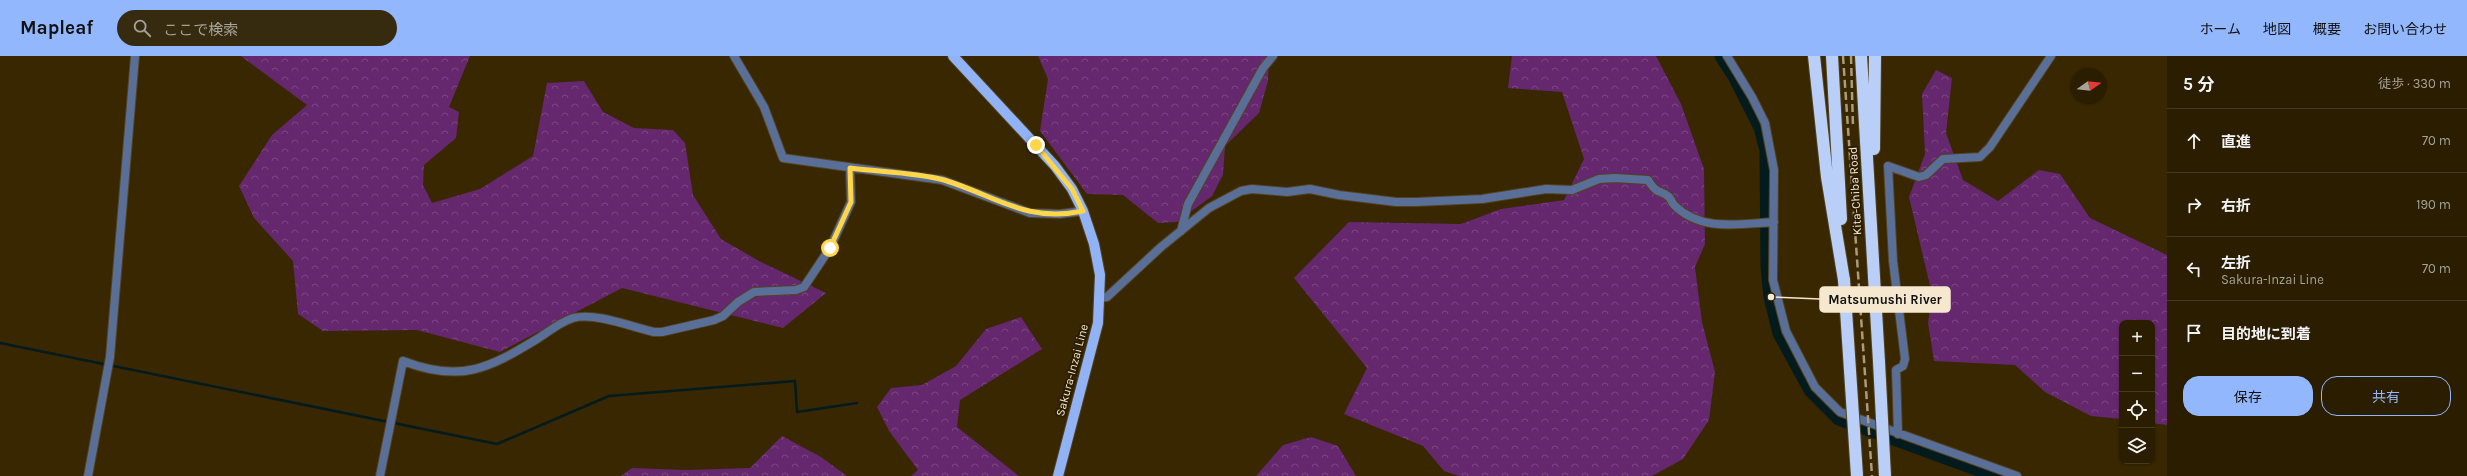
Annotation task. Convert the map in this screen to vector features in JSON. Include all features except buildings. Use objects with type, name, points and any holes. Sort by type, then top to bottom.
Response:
[{"type":"highway","name":"Kita-Chiba Road","points":[[1814,56],[1827,177],[1844,280]]},
{"type":"highway","name":"Kita-Chiba Road","points":[[1832,56],[1844,280],[1857,476]]},
{"type":"highway","name":"Kita-Chiba Road","points":[[1875,58],[1874,182],[1880,292],[1876,324]]},
{"type":"highway","name":"Kita-Chiba Road","points":[[1862,62],[1885,476]]},
{"type":"main road","name":"Sakura-Inzai Line","points":[[952,56],[1055,166],[1072,189],[1083,211],[1094,244],[1100,275],[1098,323],[1090,359],[1058,476]]},
{"type":"street","points":[[88,476],[110,357],[135,56]]},
{"type":"street","points":[[734,56],[764,107],[783,158],[942,180],[1030,213],[1060,214],[1083,211]]},
{"type":"street","points":[[1181,231],[1188,204],[1263,68],[1274,56]]},
{"type":"street","points":[[1728,56],[1765,123],[1773,161],[1773,280],[1786,331],[1815,387],[1840,412],[2018,476]]},
{"type":"street","points":[[1898,434],[1896,370],[1904,366],[1905,360],[1892,261],[1888,166],[1919,177],[1926,175],[1943,159],[1980,157],[1990,148],[2051,56]]},
{"type":"street","points":[[380,476],[403,361],[437,370],[467,372],[502,360],[574,318],[599,319],[654,332],[662,332],[718,318],[746,295],[754,292],[796,290],[804,287],[830,248],[851,202],[850,168]]},
{"type":"street","points":[[1100,298],[1107,297],[1209,208],[1241,191],[1252,189],[1287,192],[1310,188],[1339,195],[1396,202],[1416,202],[1482,199],[1546,189],[1572,190],[1599,179],[1615,178],[1648,180],[1658,193],[1668,197],[1674,205],[1702,223],[1716,225],[1774,222]]},
{"type":"green space","points":[[241,56],[470,56],[449,107],[459,112],[456,138],[424,165],[423,185],[432,203],[480,189],[533,156],[547,83],[584,81],[603,112],[634,128],[673,130],[685,143],[693,195],[721,239],[759,261],[826,293],[783,328],[622,288],[500,352],[417,330],[323,331],[298,314],[293,261],[254,218],[239,186],[272,135],[307,105]]},
{"type":"green space","points":[[1038,56],[1269,56],[1268,81],[1259,113],[1225,146],[1223,175],[1212,196],[1177,222],[1158,223],[1123,195],[1087,194],[1040,131],[1048,79]]},
{"type":"green space","points":[[1512,56],[1656,56],[1681,104],[1704,169],[1705,244],[1695,267],[1702,322],[1715,372],[1709,420],[1683,459],[1652,476],[1459,476],[1444,471],[1423,446],[1344,414],[1367,368],[1294,278],[1349,222],[1461,224],[1501,209],[1564,200],[1584,159],[1562,92],[1508,88]]},
{"type":"green space","points":[[1936,70],[1952,78],[1946,133],[1963,180],[1998,201],[2039,170],[2060,174],[2090,218],[2167,255],[2167,425],[2155,423],[2155,320],[2119,320],[2119,419],[2091,416],[2045,392],[2015,365],[1934,361],[1928,323],[1932,294],[1909,197],[1925,154],[1922,94]]},
{"type":"green space","points":[[1021,317],[1042,349],[960,400],[957,427],[1019,476],[911,476],[918,470],[889,431],[877,407],[891,388],[922,385],[956,366],[986,329]]},
{"type":"green space","points":[[782,436],[821,457],[847,476],[621,476],[632,468],[686,470],[750,468]]},
{"type":"green space","points":[[1311,437],[1338,446],[1356,476],[1256,476],[1283,445]]},
{"type":"waterway","points":[[1722,56],[1735,76],[1761,127],[1767,150],[1768,266],[1771,297],[1780,333],[1811,390],[1839,418],[1998,476]]},
{"type":"waterway","points":[[0,343],[497,444],[609,396],[795,381],[797,412],[857,403]]},
{"type":"railway","points":[[1843,56],[1872,476]]},
{"type":"railway","points":[[1851,56],[1853,128]]},
{"type":"place","name":"Matsumushi River","points":[[1771,297]]},
{"type":"route","points":[[830,248],[851,202],[850,168],[942,180],[962,186],[1030,213],[1070,214],[1083,211],[1072,189],[1055,166],[1036,145]]}]
